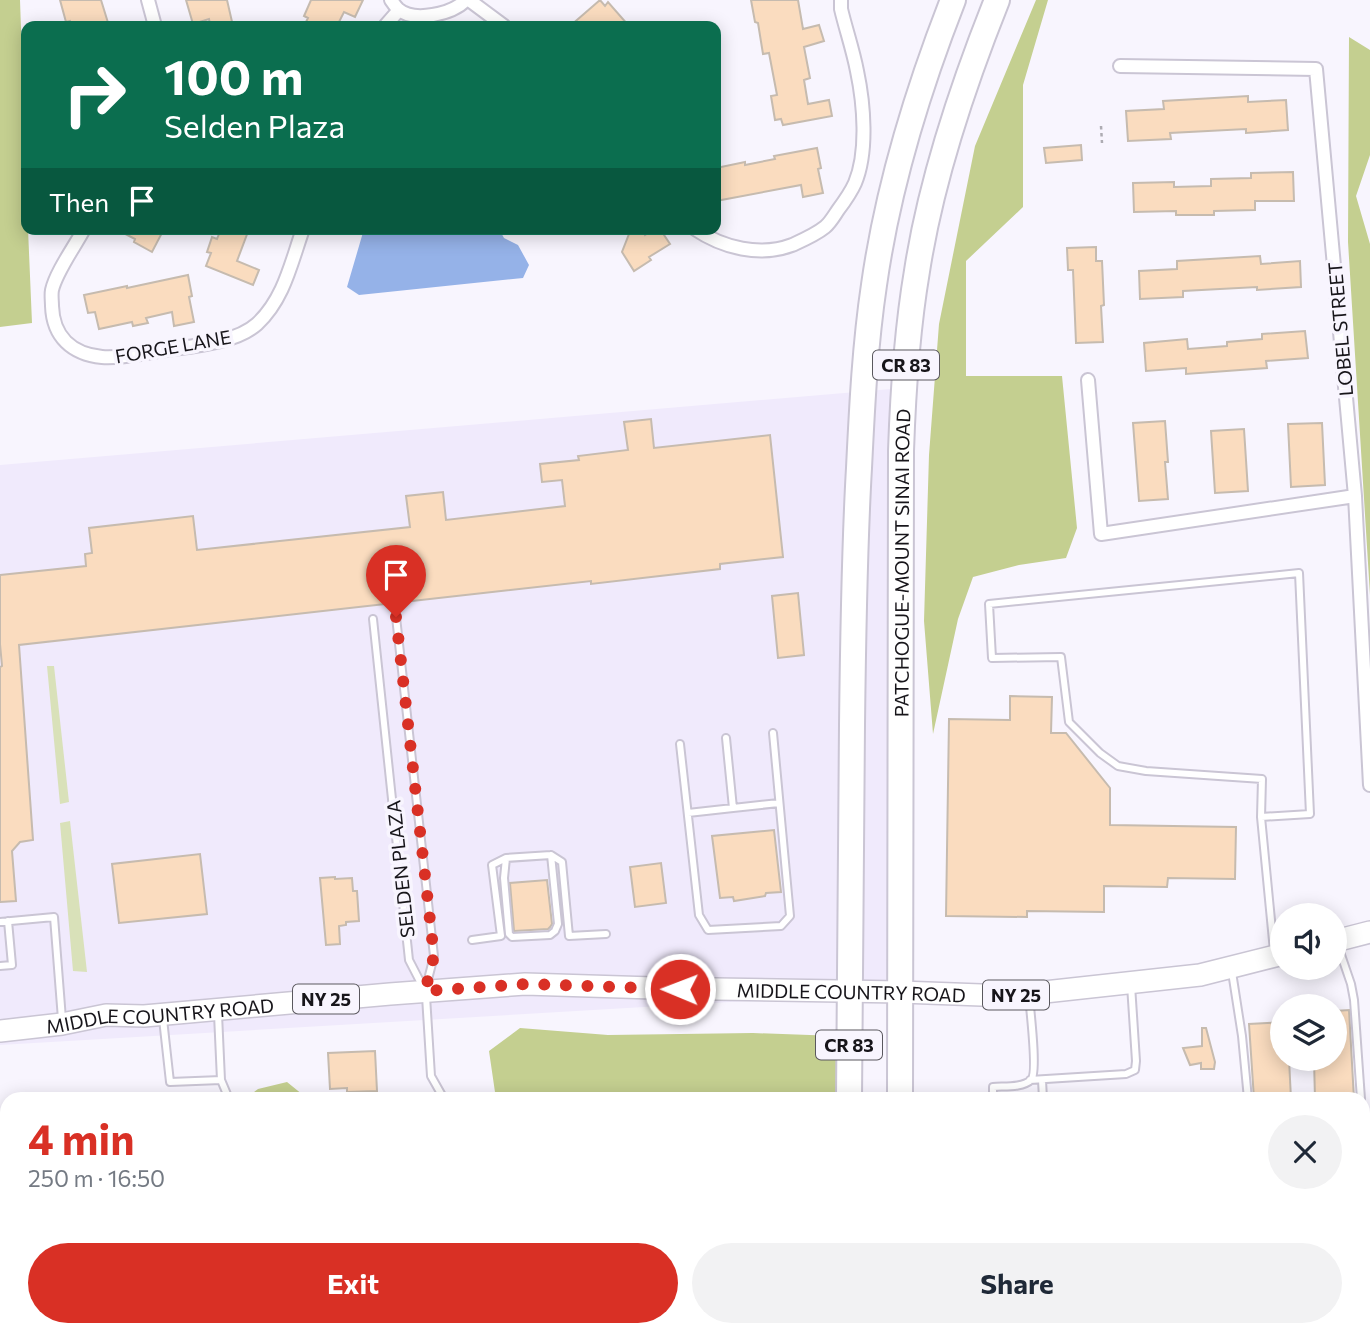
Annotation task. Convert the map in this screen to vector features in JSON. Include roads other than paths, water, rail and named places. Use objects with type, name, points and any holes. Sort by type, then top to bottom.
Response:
[{"type":"highway","name":"CR 83","points":[[849,1092],[854,572],[867,337],[876,271],[896,171],[931,56],[953,0]]},
{"type":"highway","name":"PATCHOGUE-MOUNT SINAI ROAD","points":[[900,1092],[901,451],[907,353],[917,269],[929,212],[962,95],[997,0]]},
{"type":"main road","points":[[1347,938],[1370,932]]},
{"type":"main road","name":"MIDDLE COUNTRY ROAD","points":[[0,1031],[62,1024],[106,1015],[144,1016],[525,984],[1008,996],[1200,975],[1270,957]]},
{"type":"street","points":[[148,0],[154,21]]},
{"type":"street","points":[[387,21],[395,5],[408,14],[426,16],[440,14],[467,0],[498,21]]},
{"type":"street","points":[[704,235],[754,251],[781,249],[826,226],[842,205],[855,182],[862,153],[863,109],[858,71],[841,0]]},
{"type":"street","name":"LOBEL STREET","points":[[1120,66],[1316,69],[1355,496],[1370,785]]},
{"type":"street","name":"FORGE LANE","points":[[81,235],[51,292],[52,316],[57,331],[71,346],[102,357],[232,338],[253,327],[282,291],[301,235]]},
{"type":"street","points":[[1088,380],[1101,534],[1355,496]]},
{"type":"lane","points":[[1261,817],[1310,814],[1299,573],[989,604],[992,658],[1060,657],[1069,722],[1100,753],[1118,766],[1146,771],[1262,779],[1261,817],[1272,903]]},
{"type":"lane","name":"SELDEN PLAZA","points":[[396,617],[434,956],[425,991]]},
{"type":"lane","name":"SELDEN PLAZA","points":[[373,619],[409,960],[425,991]]},
{"type":"lane","points":[[680,744],[699,915],[708,930],[781,926],[790,916],[773,733]]},
{"type":"lane","points":[[726,738],[733,808]]},
{"type":"lane","points":[[688,813],[779,803]]},
{"type":"lane","points":[[506,858],[504,878],[509,934],[512,937],[550,935],[558,924],[551,855]]},
{"type":"lane","points":[[472,940],[501,936],[492,866],[506,858],[551,855],[562,862],[569,936],[606,934]]},
{"type":"lane","points":[[0,966],[12,965],[4,922],[54,916],[62,1024]]},
{"type":"lane","points":[[1231,967],[1247,1092]]},
{"type":"lane","points":[[1347,973],[1354,1000],[1361,1092]]},
{"type":"lane","points":[[1030,1080],[1126,1074],[1135,1070],[1131,983]]},
{"type":"lane","points":[[425,991],[432,1076],[440,1092]]},
{"type":"lane","points":[[993,1092],[993,1087],[1019,1085],[1034,1076],[1029,994]]},
{"type":"lane","points":[[218,1009],[221,1080],[226,1092]]},
{"type":"lane","points":[[163,1014],[170,1082],[221,1080]]},
{"type":"lane","points":[[1042,1080],[1043,1092]]},
{"type":"water","points":[[362,235],[502,235],[518,245],[529,265],[523,278],[359,295],[347,287]]}]
